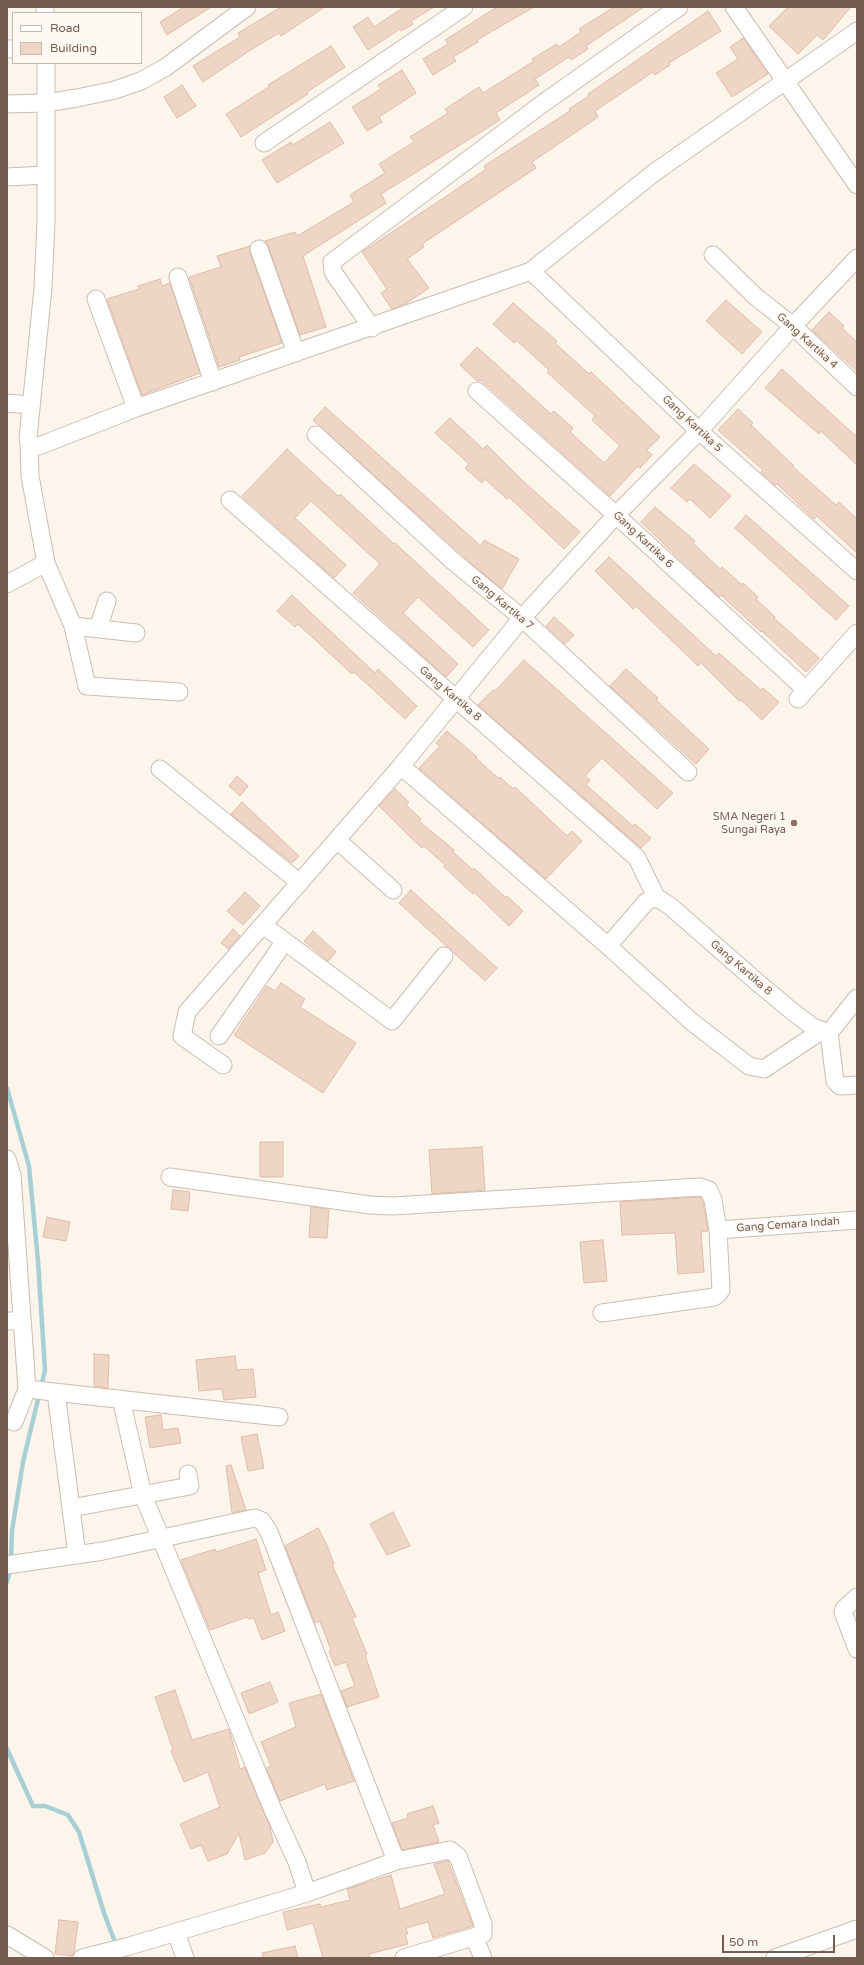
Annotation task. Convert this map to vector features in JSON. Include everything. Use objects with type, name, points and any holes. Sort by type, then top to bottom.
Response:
[{"type":"street","points":[[7,104],[46,103],[115,90],[141,81],[166,67],[247,7]]},
{"type":"street","points":[[264,143],[464,7]]},
{"type":"street","points":[[372,328],[333,272],[332,262],[542,104],[679,7]]},
{"type":"street","points":[[734,7],[785,83],[857,184]]},
{"type":"street","points":[[29,444],[39,446],[136,408],[372,328],[531,271],[655,172],[785,83],[857,31]]},
{"type":"street","points":[[46,64],[46,175],[43,288],[31,405],[29,444],[30,476],[46,563],[73,626],[87,686],[179,692]]},
{"type":"street","points":[[7,177],[46,175]]},
{"type":"street","points":[[259,249],[296,353]]},
{"type":"street","name":"Gang Kartika 4","points":[[713,255],[756,297],[793,326],[857,387]]},
{"type":"street","points":[[223,1065],[182,1036],[187,1012],[401,766],[522,618],[616,515],[698,431],[857,258]]},
{"type":"street","name":"Gang Kartika 5","points":[[531,271],[698,431],[857,571]]},
{"type":"street","points":[[178,277],[212,382]]},
{"type":"street","points":[[96,299],[136,408]]},
{"type":"street","name":"Gang Kartika 6","points":[[478,392],[616,515],[802,695],[857,633]]},
{"type":"street","points":[[7,404],[31,405]]},
{"type":"street","name":"Gang Kartika 7","points":[[316,435],[454,562],[522,618],[688,772]]},
{"type":"street","name":"Gang Kartika 8","points":[[230,500],[637,858],[656,897],[670,906],[763,987],[808,1023],[825,1032]]},
{"type":"street","points":[[7,584],[46,563]]},
{"type":"street","points":[[98,629],[107,601]]},
{"type":"street","points":[[73,626],[136,633]]},
{"type":"street","points":[[401,766],[608,946],[692,1022],[749,1066],[764,1069],[825,1032],[857,998]]},
{"type":"street","points":[[160,770],[300,882]]},
{"type":"street","points":[[337,840],[393,890]]},
{"type":"street","points":[[608,946],[646,902],[656,897]]},
{"type":"street","points":[[263,925],[392,1021],[444,956]]},
{"type":"street","points":[[219,1036],[285,941]]},
{"type":"street","points":[[825,1032],[835,1081],[840,1086],[857,1085]]},
{"type":"street","points":[[7,1159],[12,1174],[15,1321],[41,1390],[71,1508],[77,1555]]},
{"type":"street","points":[[170,1176],[370,1205],[393,1206],[700,1187],[709,1190],[713,1200],[718,1230],[721,1290],[718,1294],[714,1297],[602,1313]]},
{"type":"street","name":"Gang Cemara Indah","points":[[718,1230],[857,1220]]},
{"type":"street","points":[[41,1390],[279,1417]]},
{"type":"street","points":[[14,1422],[41,1390]]},
{"type":"street","points":[[121,1399],[143,1495],[273,1810],[296,1862],[307,1893]]},
{"type":"street","points":[[71,1508],[190,1486],[188,1474]]},
{"type":"street","points":[[12,1564],[77,1555],[162,1539],[255,1518],[262,1521],[269,1532],[396,1861]]},
{"type":"street","points":[[856,1640],[843,1612],[844,1609],[857,1597]]},
{"type":"street","points":[[82,1958],[106,1953],[307,1893],[396,1861],[450,1850],[458,1856],[483,1924],[482,1934],[404,1958]]},
{"type":"street","points":[[776,1958],[857,1929]]},
{"type":"street","points":[[176,1932],[185,1958]]},
{"type":"street","points":[[7,1935],[45,1958]]},
{"type":"street","points":[[474,1936],[483,1958]]},
{"type":"building","points":[[184,7],[211,7],[167,35],[160,22]]},
{"type":"building","points":[[281,7],[325,7],[281,36],[279,33],[249,51],[203,82],[193,66],[240,37],[238,33]]},
{"type":"building","points":[[404,7],[434,7],[411,21],[413,24],[401,31],[400,29],[368,50],[353,27],[368,17],[374,27]]},
{"type":"building","points":[[497,7],[534,7],[477,40],[478,42],[453,57],[456,61],[433,75],[423,59],[448,44],[445,40]]},
{"type":"building","points":[[614,7],[644,7],[586,46],[588,49],[571,60],[569,57],[535,79],[539,85],[496,113],[500,120],[381,194],[386,203],[303,256],[326,327],[300,335],[265,241],[295,232],[297,236],[354,202],[350,195],[385,173],[379,164],[414,142],[410,137],[448,113],[445,109],[479,87],[483,93],[534,61],[532,59],[557,44],[559,47],[581,32],[579,29]]},
{"type":"building","points":[[788,7],[851,7],[823,40],[817,35],[798,54],[769,26]]},
{"type":"building","points":[[708,11],[721,31],[669,63],[670,65],[655,75],[653,72],[595,111],[598,117],[532,162],[536,168],[422,244],[424,247],[407,259],[429,288],[407,303],[392,309],[381,293],[387,289],[362,252],[486,169],[484,166],[570,111],[569,109],[589,96],[588,94]]},
{"type":"building","points":[[743,38],[768,74],[732,97],[716,73],[738,59],[730,47]]},
{"type":"building","points":[[331,46],[345,67],[307,92],[308,94],[241,137],[226,114],[269,87],[268,85]]},
{"type":"building","points":[[402,70],[416,93],[379,117],[382,122],[367,131],[352,107],[381,89],[378,85]]},
{"type":"building","points":[[182,85],[196,106],[177,118],[164,97]]},
{"type":"building","points":[[330,122],[344,143],[277,183],[262,160],[291,142],[293,145]]},
{"type":"building","points":[[250,246],[250,252],[282,343],[239,357],[240,360],[219,367],[189,277],[221,267],[217,256]]},
{"type":"building","points":[[160,279],[162,286],[170,283],[200,373],[142,395],[107,299],[139,289],[138,286]]},
{"type":"building","points":[[726,300],[762,332],[742,354],[706,321]]},
{"type":"building","points":[[513,303],[557,341],[555,343],[589,374],[591,372],[660,437],[647,450],[652,455],[640,468],[638,466],[610,496],[481,380],[477,381],[460,365],[477,347],[551,414],[554,411],[573,428],[570,432],[604,463],[620,446],[592,420],[595,416],[547,372],[549,370],[516,340],[514,343],[493,324]]},
{"type":"building","points":[[829,312],[844,326],[842,328],[857,342],[857,371],[812,330]]},
{"type":"building","points":[[782,369],[857,437],[857,465],[821,431],[819,434],[765,388]]},
{"type":"building","points":[[325,407],[481,546],[484,540],[519,559],[502,589],[471,563],[313,420]]},
{"type":"building","points":[[738,409],[753,423],[751,425],[794,466],[793,467],[836,505],[839,502],[857,519],[857,553],[817,516],[814,519],[777,484],[775,485],[761,472],[763,470],[718,430]]},
{"type":"building","points":[[450,418],[483,449],[487,445],[523,481],[580,532],[564,549],[509,497],[507,499],[485,479],[482,483],[465,468],[469,464],[435,433]]},
{"type":"building","points":[[287,449],[338,496],[340,494],[394,544],[395,543],[489,630],[473,647],[418,597],[403,613],[458,664],[446,677],[353,593],[380,564],[311,501],[295,518],[346,565],[334,578],[242,496]]},
{"type":"building","points":[[694,464],[731,496],[710,518],[690,499],[687,502],[671,488]]},
{"type":"building","points":[[655,507],[695,541],[693,543],[720,569],[722,567],[742,585],[743,583],[758,597],[756,599],[775,617],[774,618],[819,658],[806,672],[721,595],[719,597],[641,522]]},
{"type":"building","points":[[746,515],[849,606],[836,620],[735,528]]},
{"type":"building","points":[[609,557],[716,656],[719,653],[761,690],[763,688],[779,702],[762,720],[741,700],[739,701],[701,663],[698,666],[636,606],[633,609],[595,571]]},
{"type":"building","points":[[292,595],[375,673],[378,669],[417,706],[405,719],[354,672],[352,674],[298,624],[295,627],[277,611]]},
{"type":"building","points":[[554,617],[574,635],[565,644],[546,626]]},
{"type":"building","points":[[524,660],[673,793],[657,809],[602,758],[585,776],[590,780],[586,785],[633,826],[635,824],[651,838],[641,848],[478,705],[493,690],[495,691]]},
{"type":"building","points":[[626,669],[658,698],[656,700],[709,749],[696,764],[610,686]]},
{"type":"building","points":[[447,731],[477,757],[476,758],[499,779],[500,777],[513,789],[515,787],[567,836],[572,831],[582,841],[546,879],[419,768],[440,746],[436,743]]},
{"type":"building","points":[[237,776],[248,786],[240,796],[229,786]]},
{"type":"building","points":[[395,789],[409,802],[406,805],[421,819],[419,821],[454,850],[453,852],[473,870],[474,868],[506,898],[507,896],[523,911],[509,926],[474,892],[473,894],[444,867],[445,865],[424,846],[422,848],[410,837],[379,806]]},
{"type":"building","points":[[242,802],[299,856],[292,863],[231,814]]},
{"type":"building","points":[[411,890],[497,968],[485,981],[399,903]]},
{"type":"building","points":[[245,892],[260,906],[243,925],[227,911]]},
{"type":"building","points":[[233,929],[240,936],[228,949],[221,943]]},
{"type":"building","points":[[313,931],[336,952],[328,961],[304,941]]},
{"type":"building","points":[[281,983],[305,999],[300,1007],[356,1043],[323,1093],[234,1035],[267,986],[275,991]]},
{"type":"building","points":[[260,1142],[283,1142],[283,1177],[260,1177]]},
{"type":"building","points":[[482,1147],[485,1190],[432,1194],[429,1150]]},
{"type":"building","points":[[173,1190],[190,1192],[188,1211],[171,1209]]},
{"type":"building","points":[[699,1197],[703,1203],[708,1231],[701,1232],[704,1272],[678,1274],[675,1233],[622,1235],[620,1202]]},
{"type":"building","points":[[311,1207],[329,1209],[327,1238],[309,1237]]},
{"type":"building","points":[[47,1217],[70,1222],[66,1241],[43,1237]]},
{"type":"building","points":[[603,1240],[607,1281],[584,1283],[580,1242]]},
{"type":"building","points":[[94,1354],[109,1355],[108,1388],[94,1386]]},
{"type":"building","points":[[235,1356],[237,1370],[253,1369],[256,1397],[224,1400],[222,1389],[199,1391],[196,1360]]},
{"type":"building","points":[[161,1415],[163,1430],[178,1428],[181,1443],[150,1448],[145,1417]]},
{"type":"building","points":[[257,1434],[264,1468],[248,1471],[241,1437]]},
{"type":"building","points":[[231,1465],[246,1510],[232,1513],[226,1466]]},
{"type":"building","points":[[393,1512],[410,1546],[387,1555],[370,1524]]},
{"type":"building","points":[[318,1528],[326,1543],[334,1564],[332,1565],[356,1617],[352,1618],[367,1654],[365,1655],[379,1697],[347,1707],[341,1691],[355,1686],[346,1662],[335,1666],[329,1651],[331,1650],[320,1621],[315,1623],[285,1546]]},
{"type":"building","points":[[256,1539],[266,1570],[258,1573],[271,1615],[278,1612],[285,1631],[262,1640],[254,1618],[248,1619],[247,1617],[210,1630],[181,1560],[215,1549],[216,1552]]},
{"type":"building","points":[[270,1682],[278,1702],[249,1714],[241,1693]]},
{"type":"building","points":[[175,1690],[192,1740],[229,1729],[240,1769],[245,1767],[270,1827],[273,1842],[265,1853],[245,1860],[239,1833],[227,1854],[208,1861],[201,1845],[191,1849],[180,1824],[220,1807],[208,1772],[184,1782],[171,1751],[173,1750],[155,1697]]},
{"type":"building","points":[[321,1694],[354,1781],[327,1790],[325,1784],[280,1801],[266,1768],[271,1766],[261,1742],[296,1727],[289,1703]]},
{"type":"building","points":[[433,1806],[439,1823],[433,1825],[439,1842],[402,1850],[392,1823],[408,1818],[407,1814]]},
{"type":"building","points":[[448,1861],[473,1926],[433,1938],[428,1922],[406,1928],[408,1934],[405,1935],[408,1944],[369,1954],[370,1958],[323,1958],[313,1923],[287,1930],[283,1912],[320,1904],[321,1907],[350,1900],[347,1889],[391,1875],[400,1909],[445,1894],[434,1864]]},
{"type":"building","points":[[59,1920],[78,1922],[74,1952],[72,1956],[55,1954]]},
{"type":"building","points":[[295,1946],[298,1958],[263,1958],[262,1953]]},
{"type":"waterway","points":[[7,1088],[29,1166],[38,1261],[45,1370],[23,1462],[12,1531],[11,1561]]},
{"type":"waterway","points":[[7,1582],[11,1568]]},
{"type":"waterway","points":[[7,1749],[33,1806],[45,1806],[68,1815],[79,1832],[104,1913],[121,1958]]},
{"type":"place","name":"SMA Negeri 1 Sungai Raya","points":[[794,823]]}]
